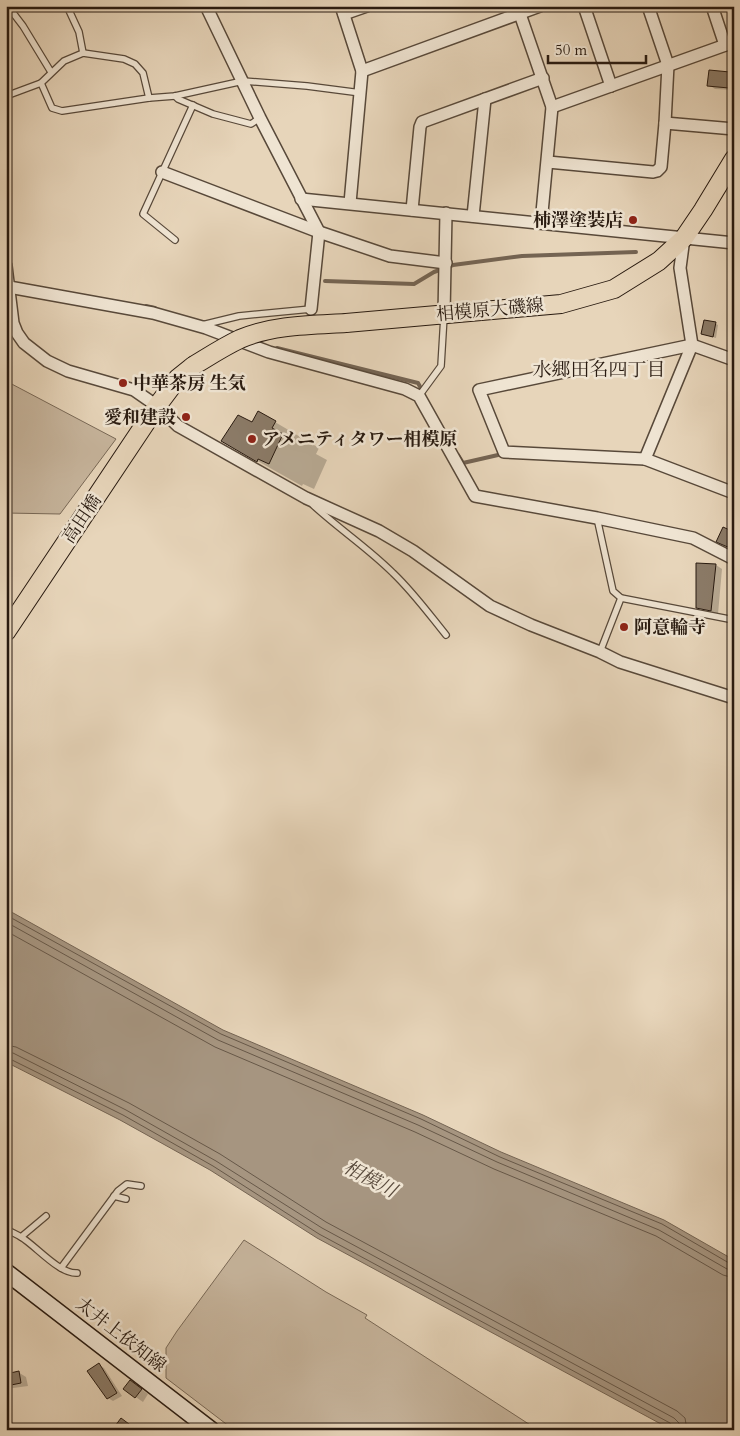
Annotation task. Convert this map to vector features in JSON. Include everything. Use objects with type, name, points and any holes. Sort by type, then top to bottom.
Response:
[{"type":"main road","name":"相模原大磯線","points":[[193,366],[241,339],[260,333],[305,326],[561,304],[599,295],[614,289],[643,272],[659,261],[684,238],[734,159]]},
{"type":"main road","name":"高田橋","points":[[6,632],[153,412],[178,378],[193,366]]},
{"type":"main road","name":"太井上依知線","points":[[6,1272],[211,1430]]},
{"type":"street","points":[[206,6],[260,118],[319,232],[311,309]]},
{"type":"street","points":[[350,202],[362,71],[343,10],[367,6]]},
{"type":"street","points":[[362,71],[540,6]]},
{"type":"street","points":[[584,6],[611,86]]},
{"type":"street","points":[[548,162],[656,172],[661,167],[666,123],[668,65],[648,6]]},
{"type":"street","points":[[552,107],[730,43],[712,6]]},
{"type":"street","points":[[520,14],[552,107],[541,223]]},
{"type":"street","points":[[412,210],[421,124],[425,120],[543,78]]},
{"type":"street","points":[[473,216],[485,100]]},
{"type":"street","points":[[666,123],[734,130]]},
{"type":"street","points":[[162,172],[319,232],[390,256],[446,263]]},
{"type":"street","points":[[301,198],[734,243]]},
{"type":"street","points":[[444,314],[446,213]]},
{"type":"street","points":[[645,459],[692,345],[680,268],[684,238]]},
{"type":"street","points":[[6,266],[13,323],[24,343],[47,361],[68,370],[134,390],[153,412],[306,498],[379,531],[414,551],[490,606],[620,662],[734,698]]},
{"type":"street","points":[[9,287],[153,313],[198,326],[269,352],[405,389],[420,396],[475,496],[694,538],[734,559]]},
{"type":"street","points":[[734,360],[692,345],[479,390],[504,452],[645,459],[734,493]]},
{"type":"lane","points":[[68,6],[79,32],[83,53]]},
{"type":"lane","points":[[10,9],[23,26],[51,72]]},
{"type":"lane","points":[[6,96],[41,83],[64,61],[83,53],[124,59],[135,64],[143,73],[149,98]]},
{"type":"lane","points":[[41,83],[52,108],[62,111],[175,96],[243,81],[361,93]]},
{"type":"lane","points":[[175,96],[213,114],[250,124],[260,118]]},
{"type":"lane","points":[[175,240],[143,214],[193,105]]},
{"type":"lane","points":[[198,326],[239,316],[311,309]]},
{"type":"lane","points":[[420,396],[441,366],[444,314]]},
{"type":"lane","points":[[306,498],[334,525],[393,572],[446,635]]},
{"type":"lane","points":[[596,518],[613,591],[621,598],[734,620]]},
{"type":"lane","points":[[600,652],[621,598]]},
{"type":"lane","points":[[61,1268],[114,1196],[127,1184],[141,1186]]},
{"type":"lane","points":[[114,1196],[126,1200]]},
{"type":"lane","points":[[21,1237],[46,1216]]},
{"type":"lane","points":[[6,1229],[21,1237],[61,1268],[71,1273],[77,1273]]},
{"type":"shaded area","points":[[6,381],[116,439],[60,514],[6,513]]},
{"type":"shaded area","points":[[244,1240],[326,1292],[367,1315],[365,1318],[538,1430],[234,1430],[166,1378],[166,1348]]},
{"type":"water","name":"相模川","points":[[6,909],[223,1030],[423,1115],[501,1152],[664,1220],[734,1260],[734,1430],[672,1430],[317,1238],[210,1170],[120,1120],[6,1062]]},
{"type":"building","points":[[709,70],[730,72],[729,88],[707,86]]},
{"type":"building","points":[[704,320],[716,322],[713,337],[701,334]]},
{"type":"building","name":"アメニティタワー相模原","points":[[258,411],[276,421],[272,428],[283,434],[269,464],[258,459],[257,462],[221,441],[238,415],[252,422]]},
{"type":"building","points":[[723,527],[734,532],[734,539],[730,548],[716,542]]},
{"type":"building","points":[[696,563],[716,564],[711,611],[696,608]]},
{"type":"building","points":[[99,1363],[117,1393],[107,1399],[87,1371]]},
{"type":"building","points":[[19,1371],[21,1383],[6,1386],[6,1374]]},
{"type":"building","points":[[130,1380],[142,1389],[135,1398],[123,1389]]},
{"type":"building","points":[[121,1418],[137,1430],[112,1430]]},
{"type":"waterway","points":[[325,281],[414,284],[434,272],[453,265],[522,256],[636,252]]},
{"type":"waterway","points":[[146,306],[155,308]]},
{"type":"waterway","points":[[277,348],[418,383],[423,392]]},
{"type":"waterway","points":[[458,455],[463,463],[498,455]]},
{"type":"place","name":"柿澤塗装店","points":[[633,220]]},
{"type":"place","name":"中華茶房 生気","points":[[123,383]]},
{"type":"place","name":"愛和建設","points":[[186,417]]},
{"type":"place","name":"アメニティタワー相模原","points":[[252,439]]},
{"type":"place","name":"阿意輪寺","points":[[624,627]]},
{"type":"district","name":"水郷田名四丁目","points":[[599,370]]}]
